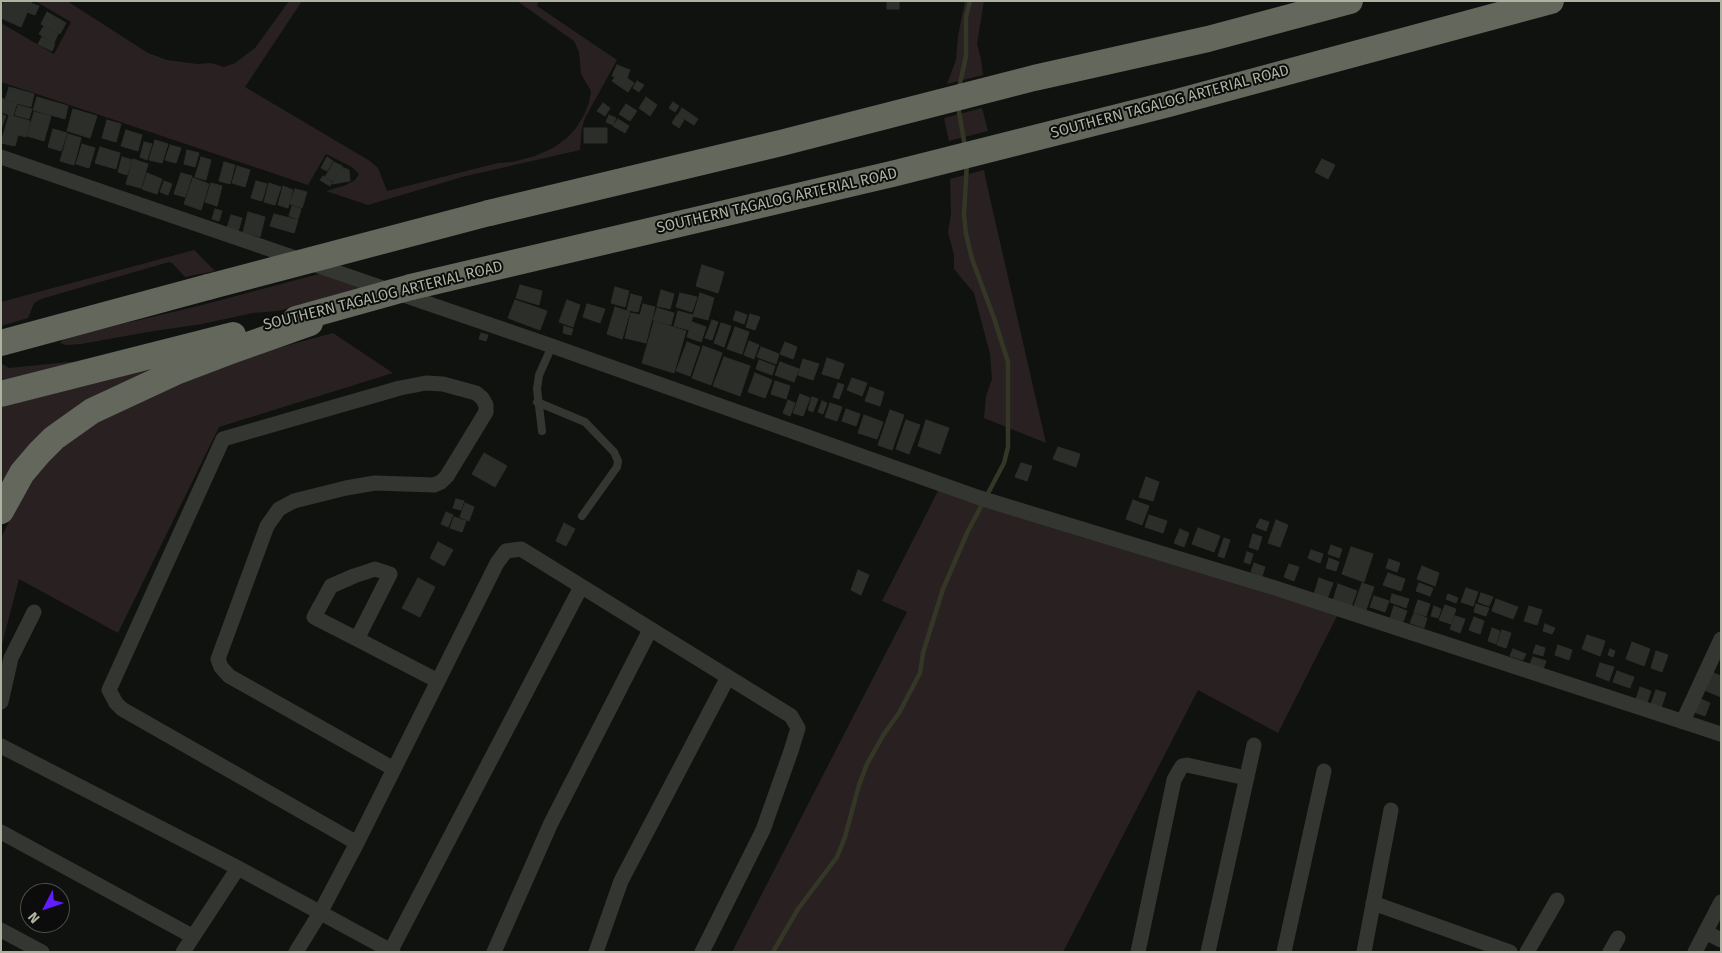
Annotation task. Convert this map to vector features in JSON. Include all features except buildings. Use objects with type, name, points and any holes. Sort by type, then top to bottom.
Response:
[{"type":"highway","points":[[1,343],[489,213],[782,143],[1034,78],[1208,39],[1350,1]]},
{"type":"highway","name":"SOUTHERN TAGALOG ARTERIAL ROAD","points":[[1,394],[303,321],[411,287],[778,202],[1169,104],[1492,12],[1551,1]]},
{"type":"highway","points":[[1,511],[22,473],[40,453],[54,438],[92,411],[178,371],[303,321]]},
{"type":"street","points":[[1,157],[552,346],[980,498],[1275,588],[1721,734]]},
{"type":"street","points":[[357,843],[122,709],[116,703],[109,690],[222,439],[400,388],[426,383],[443,384],[476,393],[486,405],[486,412],[447,476],[441,482],[434,485],[375,483],[346,488],[294,501],[279,509],[267,526],[218,659],[221,667],[229,676],[394,769]]},
{"type":"street","points":[[296,952],[320,913],[357,843],[497,562],[506,551],[521,549],[792,716],[798,728],[763,830],[702,952]]},
{"type":"street","points":[[357,639],[390,574],[375,569],[331,586],[314,617],[438,681]]},
{"type":"street","points":[[1,746],[238,868],[391,951],[581,587]]},
{"type":"street","points":[[1,702],[11,658],[34,612]]},
{"type":"street","points":[[494,952],[551,823],[650,630]]},
{"type":"street","points":[[1683,721],[1719,647]]},
{"type":"street","points":[[596,952],[622,881],[728,677]]},
{"type":"street","points":[[1208,952],[1254,745]]},
{"type":"street","points":[[1138,952],[1174,780],[1182,766],[1187,765],[1246,778]]},
{"type":"street","points":[[1284,952],[1324,771]]},
{"type":"street","points":[[1364,952],[1391,810]]},
{"type":"street","points":[[1,832],[192,936]]},
{"type":"street","points":[[183,952],[238,868]]},
{"type":"street","points":[[1528,952],[1557,900]]},
{"type":"street","points":[[1695,952],[1721,902]]},
{"type":"street","points":[[1372,903],[1510,952]]},
{"type":"street","points":[[1,930],[42,952]]},
{"type":"street","points":[[1705,932],[1721,940]]},
{"type":"lane","points":[[542,431],[536,389],[552,346]]},
{"type":"lane","points":[[537,402],[586,422],[614,452],[618,461],[617,467],[582,516]]},
{"type":"shaded area","points":[[35,1],[67,1],[148,53],[167,60],[197,64],[211,63],[224,67],[235,63],[255,48],[289,1],[302,1],[245,87],[370,161],[378,168],[387,191],[498,163],[512,162],[535,156],[553,148],[567,138],[576,128],[589,103],[591,91],[581,74],[579,52],[574,41],[517,1],[539,1],[537,6],[617,60],[585,118],[582,127],[580,150],[462,177],[368,205],[326,191],[346,185],[355,180],[359,174],[352,167],[326,154],[308,185],[1,82],[1,23],[54,54],[71,22]]},
{"type":"shaded area","points":[[965,1],[984,1],[977,44],[983,75],[947,84],[956,60],[958,36]]},
{"type":"shaded area","points":[[982,108],[988,131],[949,141],[944,118]]},
{"type":"shaded area","points":[[984,170],[1046,443],[984,418],[986,396],[992,379],[990,354],[974,293],[954,269],[954,255],[948,232],[951,214],[950,179]]},
{"type":"shaded area","points":[[194,250],[215,271],[185,277],[169,262],[41,299],[34,303],[28,318],[1,326],[1,302]]},
{"type":"shaded area","points":[[326,272],[364,288],[278,311],[253,313],[202,324],[81,344],[66,345],[60,343],[64,338],[202,305]]},
{"type":"shaded area","points":[[333,333],[393,373],[219,427],[118,633],[19,579],[1,648],[1,538],[25,489],[42,467],[59,450],[118,408],[252,355]]},
{"type":"shaded area","points":[[77,362],[1,384],[1,363],[9,368]]},
{"type":"shaded area","points":[[151,369],[1,496],[1,407]]},
{"type":"shaded area","points":[[940,487],[1337,616],[1278,733],[1198,690],[1063,952],[732,952],[907,612],[882,601]]},
{"type":"waterway","points":[[959,88],[966,56],[966,17],[970,1]]},
{"type":"waterway","points":[[958,106],[965,147]]},
{"type":"waterway","points":[[773,952],[798,909],[837,857],[867,764],[884,734],[899,713],[920,673],[923,653],[943,589],[968,531],[1004,463],[1008,447],[1008,362],[972,259],[966,234],[964,215],[967,162]]}]
